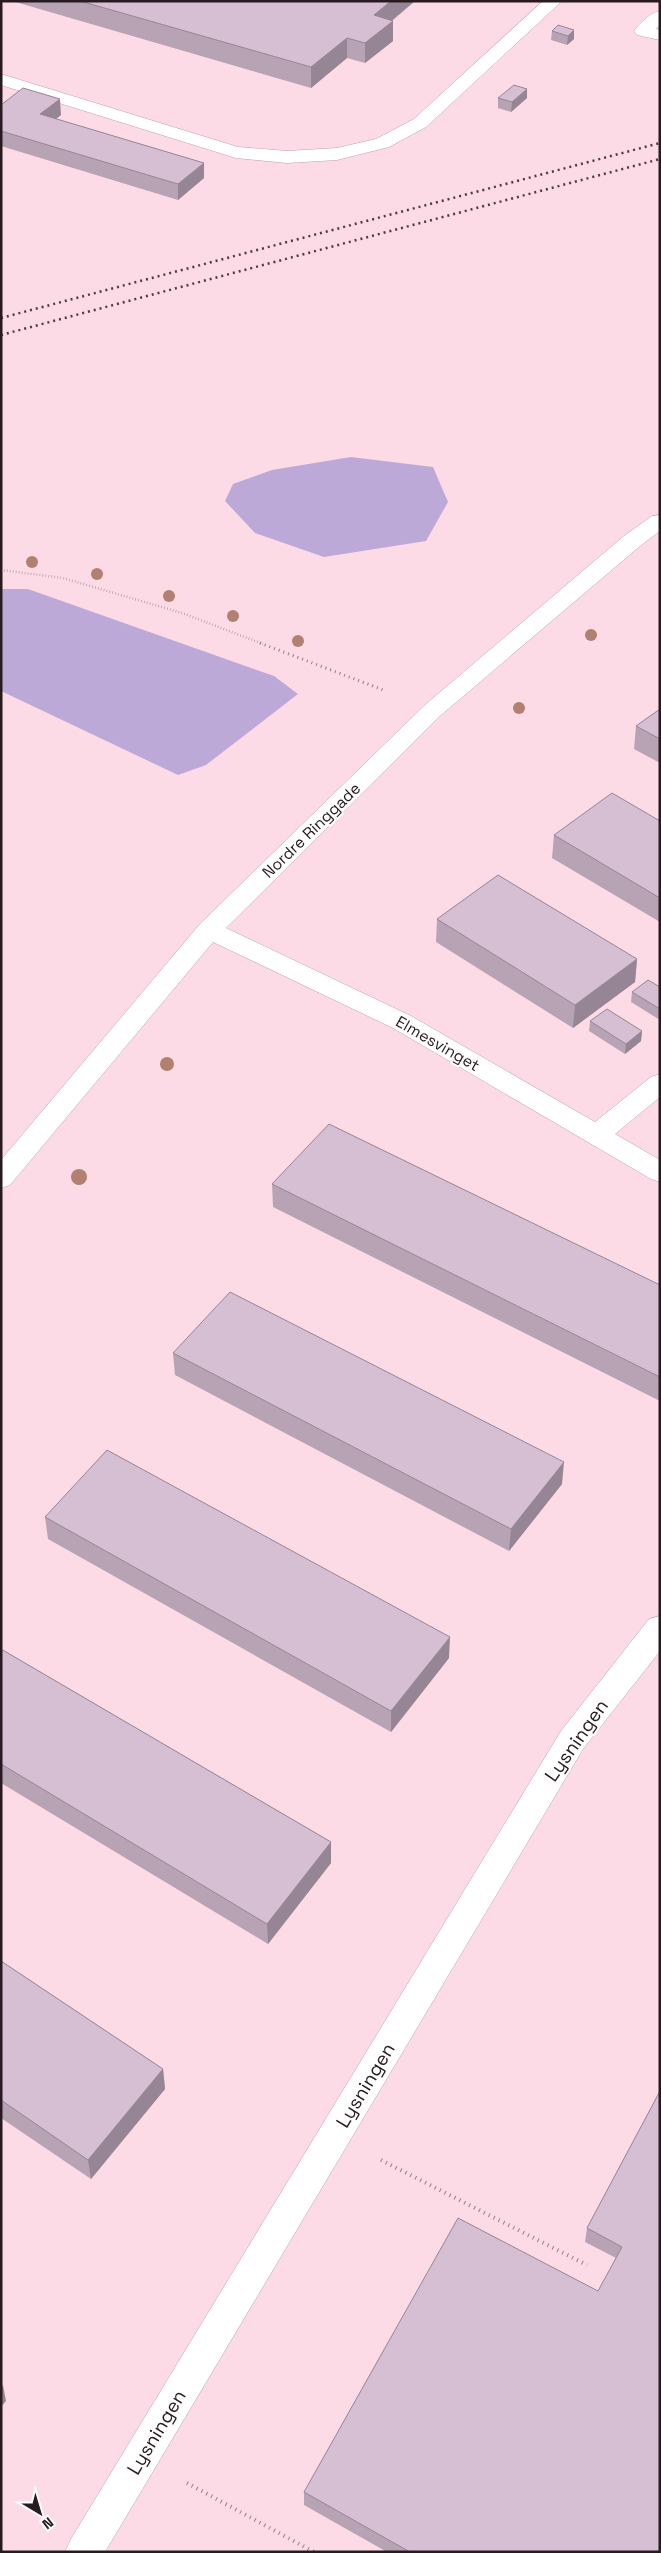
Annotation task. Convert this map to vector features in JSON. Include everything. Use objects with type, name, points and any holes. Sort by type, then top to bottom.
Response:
[{"type":"street","points":[[1,79],[236,152],[287,157],[337,154],[382,143],[420,123],[553,1]]},
{"type":"street","points":[[660,16],[643,31],[660,36]]},
{"type":"street","name":"Nordre Ringgade","points":[[1,1178],[209,930],[433,710],[632,541],[660,521]]},
{"type":"street","name":"Elmesvinget","points":[[209,930],[402,1022],[660,1172]]},
{"type":"street","points":[[596,1135],[660,1083]]},
{"type":"street","name":"Lysningen","points":[[84,2552],[572,1740],[660,1628]]},
{"type":"path","points":[[1,570],[63,578],[182,612],[433,710]]},
{"type":"path","points":[[334,2136],[587,2265]]},
{"type":"path","points":[[141,2457],[314,2552]]},
{"type":"shaded area","points":[[351,457],[433,467],[448,502],[426,541],[324,557],[255,533],[225,501],[233,484],[272,470]]},
{"type":"shaded area","points":[[1,589],[28,589],[274,676],[298,694],[206,765],[178,775],[1,691]]},
{"type":"building","points":[[80,1],[391,1],[374,15],[393,21],[365,43],[347,38],[311,67]]},
{"type":"building","points":[[558,25],[574,30],[568,36],[552,31]]},
{"type":"building","points":[[514,85],[527,89],[512,102],[498,98]]},
{"type":"building","points":[[23,88],[60,99],[40,114],[204,163],[178,184],[1,131],[1,105]]},
{"type":"building","points":[[660,709],[660,739],[636,726]]},
{"type":"building","points":[[612,793],[660,821],[660,898],[554,835]]},
{"type":"building","points":[[498,875],[637,959],[575,1005],[437,919]]},
{"type":"building","points":[[648,980],[660,987],[660,1009],[632,992]]},
{"type":"building","points":[[607,1009],[642,1031],[626,1044],[590,1021]]},
{"type":"building","points":[[329,1124],[660,1285],[660,1377],[272,1184]]},
{"type":"building","points":[[230,1292],[564,1462],[511,1529],[173,1353]]},
{"type":"building","points":[[107,1450],[450,1637],[391,1711],[45,1517]]},
{"type":"building","points":[[1,1649],[331,1842],[267,1924],[1,1764]]},
{"type":"building","points":[[1,1961],[163,2069],[88,2160],[1,2100]]},
{"type":"building","points":[[660,2091],[660,2552],[410,2552],[304,2492],[458,2218],[598,2291],[622,2247],[587,2228]]},
{"type":"railway","points":[[1,318],[660,143]]},
{"type":"railway","points":[[1,335],[660,159]]}]
